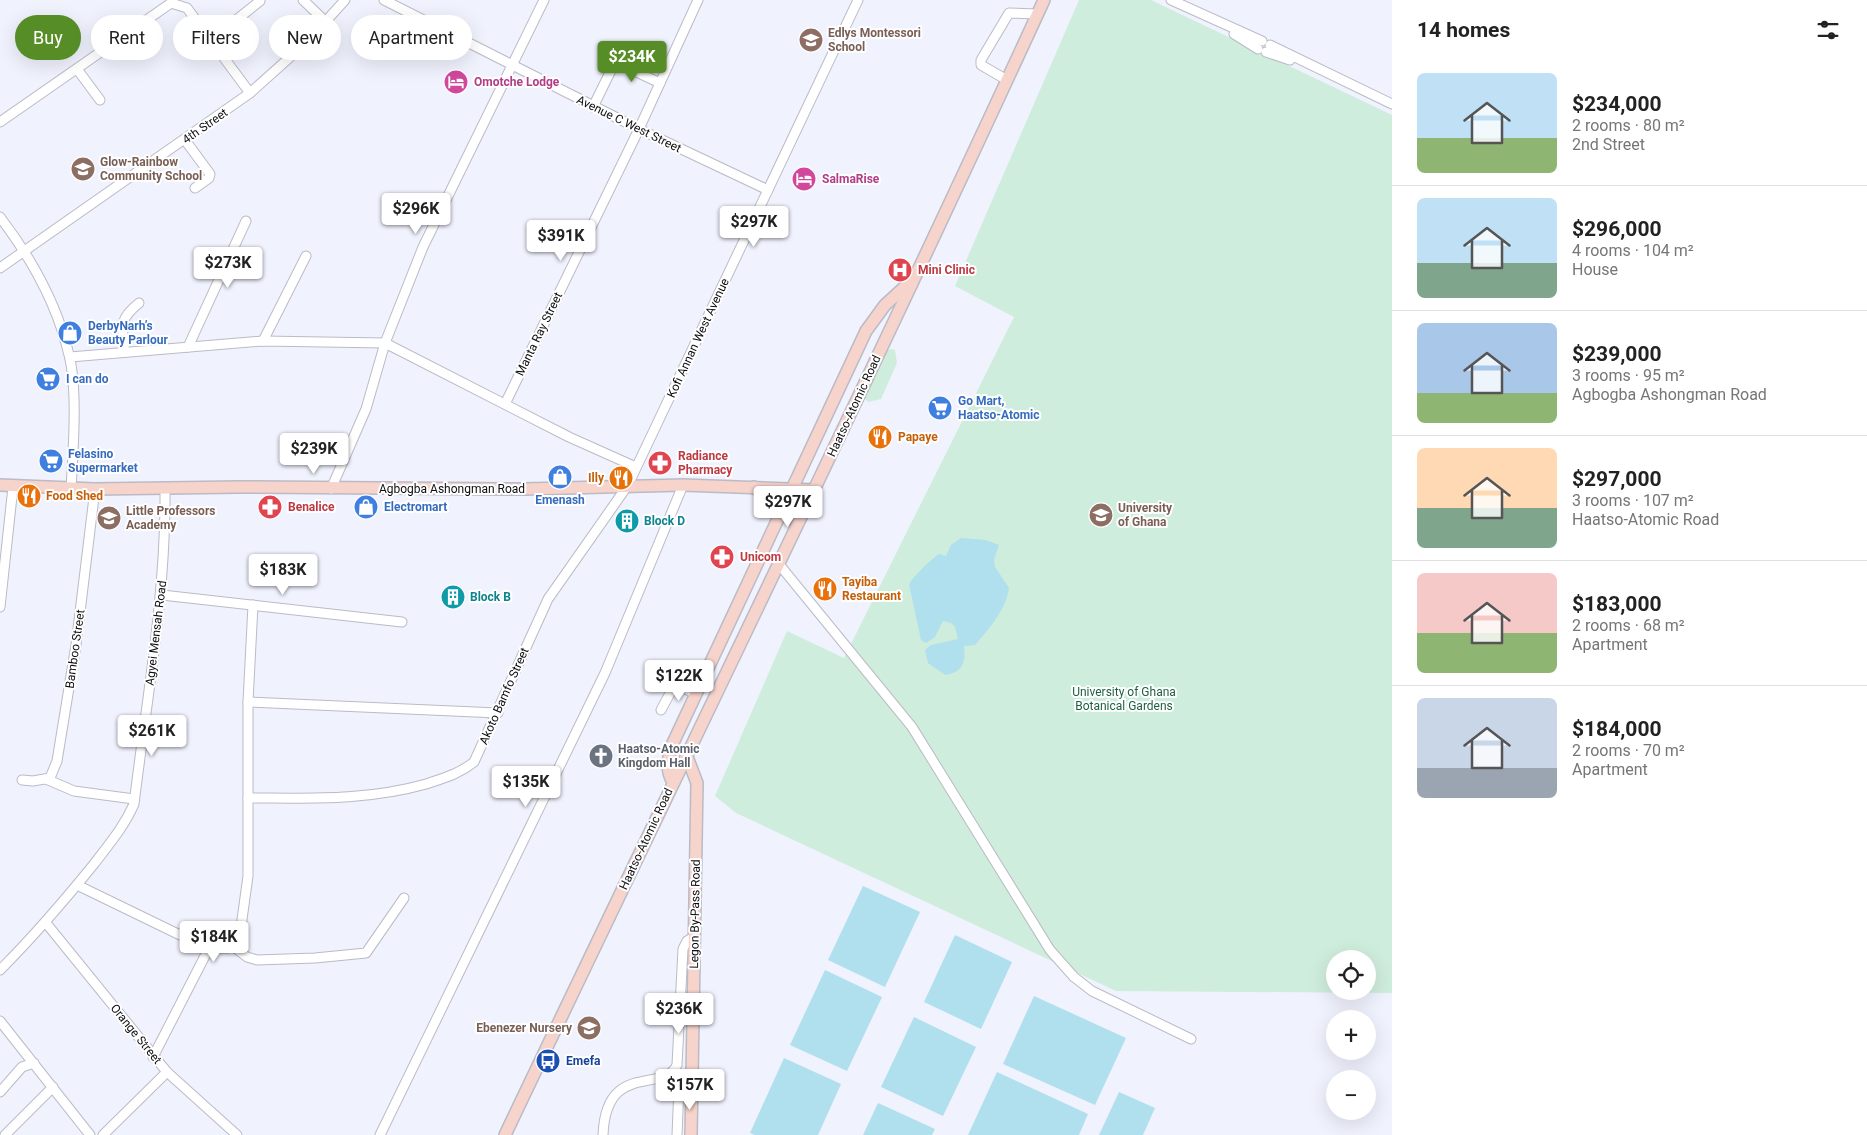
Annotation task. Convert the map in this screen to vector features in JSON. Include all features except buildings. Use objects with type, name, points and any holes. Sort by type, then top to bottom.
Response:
[{"type":"street","points":[[303,0],[319,15]]},
{"type":"street","name":"4th Street","points":[[332,15],[344,0]]},
{"type":"street","name":"Avenue C West Street","points":[[384,0],[639,130],[768,190]]},
{"type":"street","points":[[331,489],[366,409],[385,343],[423,247],[544,0]]},
{"type":"street","name":"Manta Ray Street","points":[[505,404],[639,130],[697,0]]},
{"type":"street","name":"Kofi Annan West Avenue","points":[[628,485],[858,0]]},
{"type":"street","name":"Haatso-Atomic Road","points":[[505,1135],[686,754],[815,490],[910,283],[1044,0]]},
{"type":"street","points":[[1171,0],[1264,47],[1315,68],[1392,104]]},
{"type":"street","points":[[242,15],[260,1]]},
{"type":"street","points":[[0,122],[171,4],[187,8],[192,15]]},
{"type":"street","points":[[1007,80],[985,69],[981,65],[981,60],[1009,13],[1037,14]]},
{"type":"street","points":[[593,107],[621,50]]},
{"type":"street","points":[[226,60],[250,93]]},
{"type":"street","name":"4th Street","points":[[0,268],[250,93],[285,60]]},
{"type":"street","points":[[615,62],[660,83]]},
{"type":"street","points":[[76,69],[100,100]]},
{"type":"street","points":[[185,140],[210,174],[209,178],[196,188]]},
{"type":"street","points":[[0,217],[25,250],[54,304],[70,357],[72,385],[71,489]]},
{"type":"street","points":[[188,347],[246,221]]},
{"type":"street","points":[[263,341],[306,256]]},
{"type":"street","points":[[673,782],[668,769],[669,754],[866,331],[885,305],[910,283]]},
{"type":"street","points":[[125,352],[123,319],[138,302]]},
{"type":"street","points":[[70,357],[263,341],[385,343],[569,437],[636,467]]},
{"type":"street","name":"Agbogba Ashongman Road","points":[[0,485],[96,490],[165,488],[525,489],[683,485],[815,490]]},
{"type":"street","name":"Akoto Bamfo Street","points":[[248,798],[355,798],[399,792],[453,776],[474,762],[498,713],[548,598],[628,485]]},
{"type":"street","points":[[380,1135],[605,673],[683,485]]},
{"type":"street","points":[[0,607],[13,487]]},
{"type":"street","points":[[754,487],[772,502],[780,516]]},
{"type":"street","name":"Agyei Mensah Road","points":[[0,970],[46,923],[126,823],[134,799],[162,595],[165,542],[165,488]]},
{"type":"street","name":"Bamboo Street","points":[[46,779],[50,778],[57,761],[76,645],[96,490]]},
{"type":"street","points":[[778,564],[912,727],[1050,950],[1074,977],[1092,992],[1191,1039]]},
{"type":"street","points":[[162,595],[402,622]]},
{"type":"street","points":[[234,946],[240,934],[248,876],[248,702],[253,605]]},
{"type":"street","points":[[661,710],[675,684],[696,694]]},
{"type":"street","points":[[248,702],[498,713]]},
{"type":"street","name":"Legon By-Pass Road","points":[[686,754],[697,783],[691,1135]]},
{"type":"street","points":[[22,780],[33,782],[46,779],[74,791],[134,799]]},
{"type":"street","points":[[77,885],[180,934]]},
{"type":"street","points":[[153,1057],[208,950],[234,946],[247,957],[257,960],[315,958],[366,953],[404,898]]},
{"type":"street","name":"Orange Street","points":[[46,923],[153,1057],[237,1135]]},
{"type":"street","points":[[603,1135],[604,1120],[612,1099],[622,1086],[668,1074],[675,1070],[677,1065],[683,949],[687,941],[695,936]]},
{"type":"street","points":[[0,1021],[90,1135]]},
{"type":"street","points":[[0,1092],[22,1067],[34,1063]]},
{"type":"street","points":[[103,1135],[167,1072]]},
{"type":"street","points":[[677,1135],[679,1086]]},
{"type":"street","points":[[5,1135],[53,1087]]},
{"type":"green space","name":"University of Ghana Botanical Gardens","points":[[1079,0],[1151,0],[1392,115],[1392,993],[1376,993],[1376,950],[1326,950],[1326,993],[1116,991],[736,813],[715,796],[787,631],[844,658],[1014,317],[955,286]]},
{"type":"green space","points":[[895,350],[897,363],[881,399],[868,402],[864,398],[885,351]]},
{"type":"water","points":[[961,538],[986,540],[999,545],[994,560],[995,567],[1009,588],[1005,603],[991,625],[975,645],[964,646],[964,661],[962,665],[956,672],[945,675],[928,663],[925,650],[931,645],[958,639],[955,627],[951,623],[943,621],[935,637],[926,643],[921,640],[909,584],[935,557],[939,554],[946,556],[951,545]]},
{"type":"water","points":[[863,886],[920,912],[885,987],[828,960]]},
{"type":"water","points":[[955,935],[1012,962],[981,1029],[924,1002]]},
{"type":"water","points":[[825,970],[882,997],[847,1071],[790,1045]]},
{"type":"water","points":[[1034,996],[1126,1038],[1095,1105],[1003,1064]]},
{"type":"water","points":[[914,1017],[976,1047],[943,1116],[881,1087]]},
{"type":"water","points":[[784,1058],[841,1084],[818,1135],[755,1135],[750,1133]]},
{"type":"water","points":[[997,1072],[1088,1114],[1079,1135],[968,1135]]},
{"type":"water","points":[[1119,1092],[1155,1108],[1143,1135],[1099,1135]]},
{"type":"water","points":[[878,1103],[935,1129],[932,1135],[863,1135]]},
{"type":"place","name":"Edlys Montessori School","points":[[811,40]]},
{"type":"place","name":"Omotche Lodge","points":[[456,82]]},
{"type":"place","name":"Glow-Rainbow Community School","points":[[83,169]]},
{"type":"place","name":"SalmaRise","points":[[804,179]]},
{"type":"place","name":"Mini Clinic","points":[[900,270]]},
{"type":"place","name":"DerbyNarh’s Beauty Parlour","points":[[70,333]]},
{"type":"place","name":"I can do","points":[[48,379]]},
{"type":"place","name":"Go Mart, Haatso-Atomic","points":[[940,408]]},
{"type":"place","name":"Papaye","points":[[880,437]]},
{"type":"place","name":"Felasino Supermarket","points":[[51,461]]},
{"type":"place","name":"Radiance Pharmacy","points":[[660,463]]},
{"type":"place","name":"Emenash","points":[[560,477]]},
{"type":"place","name":"Illy","points":[[621,478]]},
{"type":"place","name":"Food Shed","points":[[29,496]]},
{"type":"place","name":"Benalice","points":[[270,507]]},
{"type":"place","name":"Electromart","points":[[366,507]]},
{"type":"place","name":"University of Ghana","points":[[1101,515]]},
{"type":"place","name":"Little Professors Academy","points":[[109,518]]},
{"type":"place","name":"Block D","points":[[627,521]]},
{"type":"place","name":"Unicom","points":[[722,557]]},
{"type":"place","name":"Tayiba Restaurant","points":[[825,589]]},
{"type":"place","name":"Block B","points":[[453,597]]},
{"type":"place","name":"Haatso-Atomic Kingdom Hall","points":[[601,756]]},
{"type":"place","name":"Ebenezer Nursery","points":[[589,1028]]},
{"type":"place","name":"Emefa","points":[[548,1061]]}]
